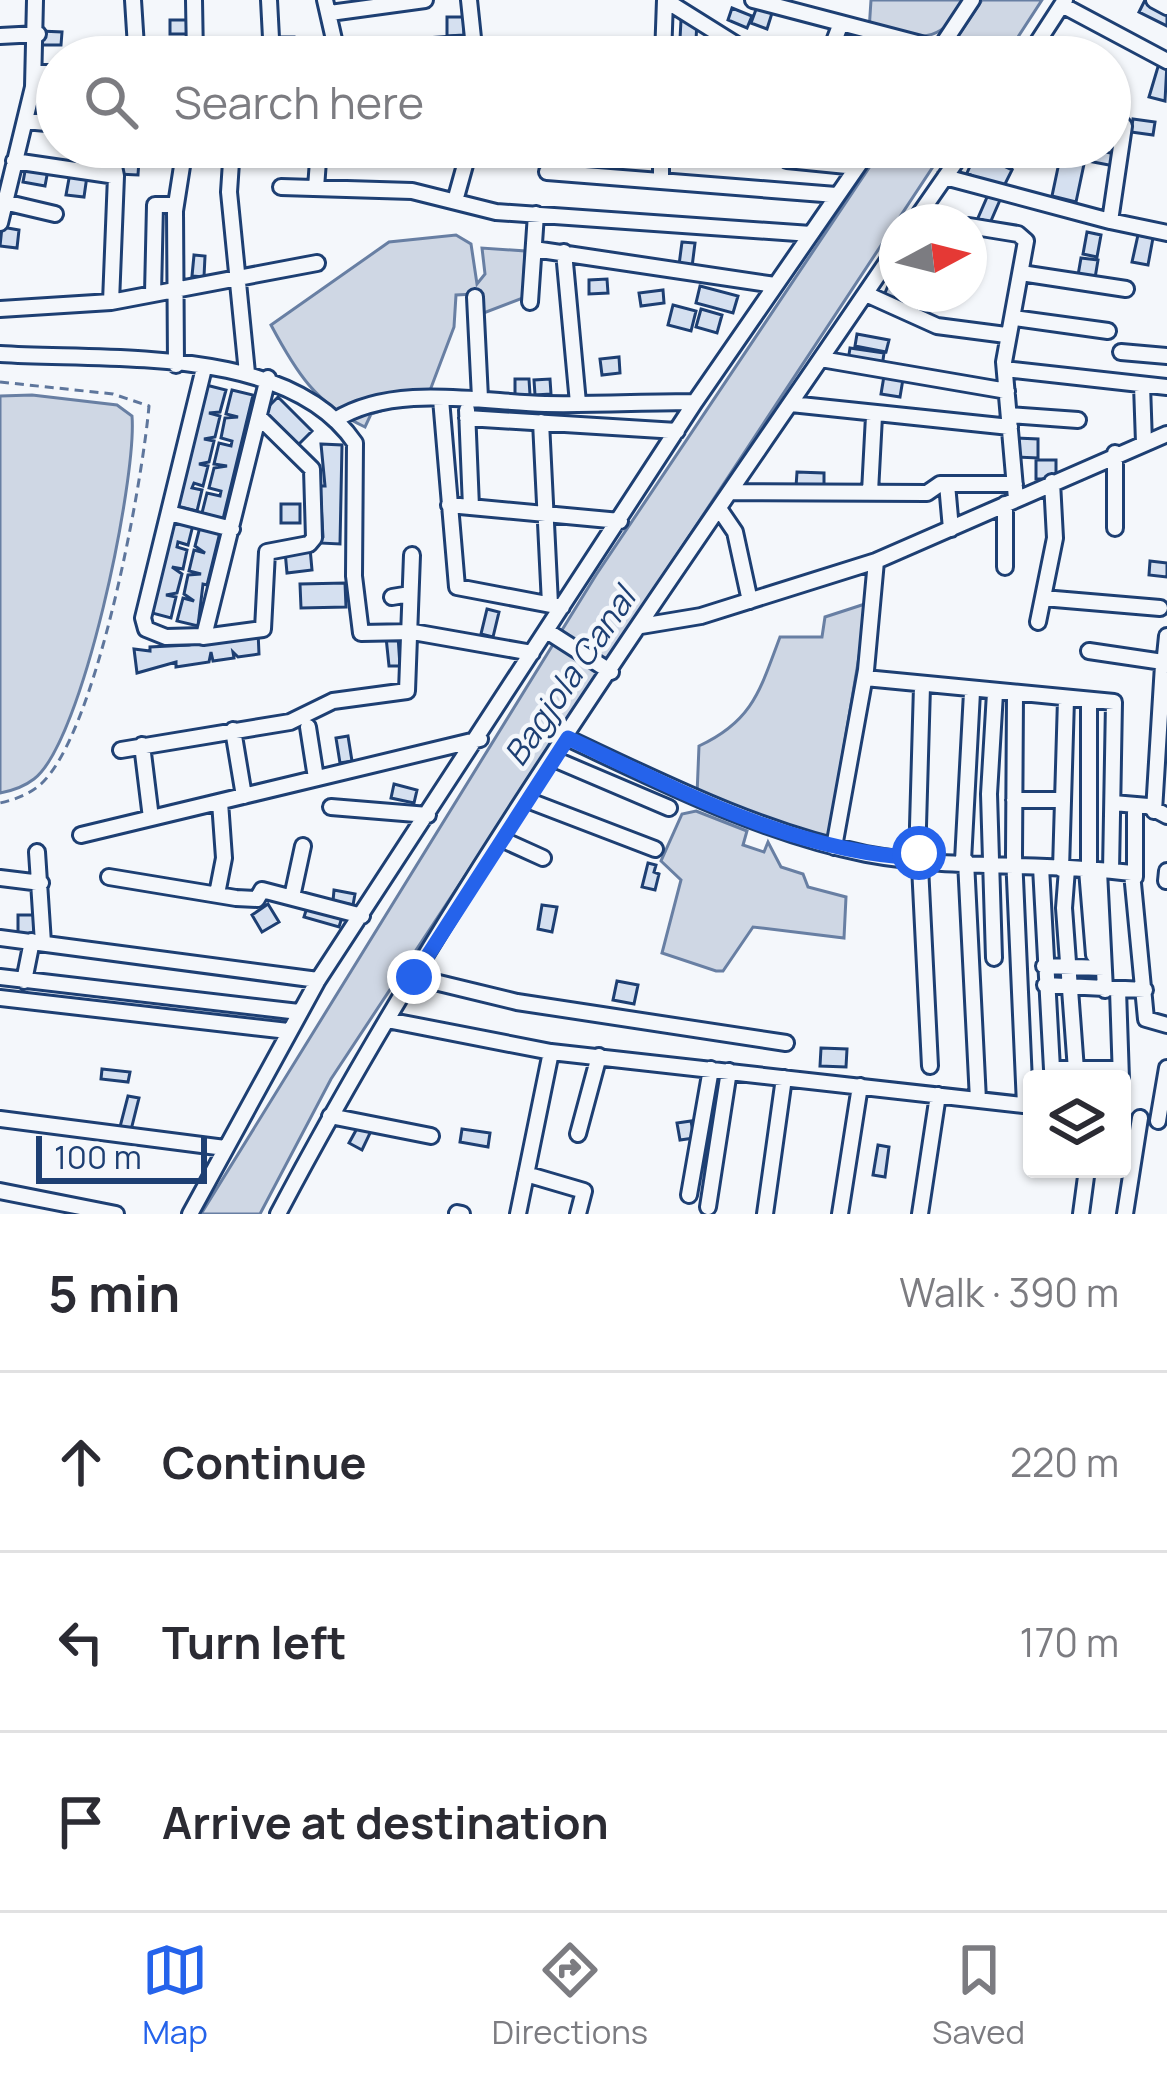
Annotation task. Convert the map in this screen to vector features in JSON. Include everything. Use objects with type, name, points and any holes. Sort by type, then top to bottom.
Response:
[{"type":"street","points":[[0,36],[38,34],[35,0]]},
{"type":"street","points":[[133,0],[135,36]]},
{"type":"street","points":[[194,0],[195,36]]},
{"type":"street","points":[[268,0],[271,36]]},
{"type":"street","points":[[334,36],[327,6],[425,0]]},
{"type":"street","points":[[469,0],[473,36]]},
{"type":"street","points":[[664,36],[665,0],[722,36]]},
{"type":"street","points":[[753,0],[883,36]]},
{"type":"street","points":[[948,36],[972,0]]},
{"type":"street","points":[[1154,0],[1167,7]]},
{"type":"street","points":[[1041,36],[1063,2],[1122,36]]},
{"type":"street","points":[[836,36],[841,23]]},
{"type":"street","points":[[1131,41],[1167,62]]},
{"type":"street","points":[[0,223],[36,60]]},
{"type":"street","points":[[25,122],[36,123]]},
{"type":"street","points":[[14,161],[36,164]]},
{"type":"street","points":[[62,168],[116,176]]},
{"type":"street","points":[[111,302],[114,168]]},
{"type":"street","points":[[176,365],[176,205],[182,168]]},
{"type":"street","points":[[231,168],[247,373]]},
{"type":"street","points":[[316,188],[317,168]]},
{"type":"street","points":[[455,201],[464,168]]},
{"type":"street","points":[[661,168],[661,181]]},
{"type":"street","points":[[190,1214],[318,980],[480,739],[547,631],[556,606],[620,521],[695,401],[856,168]]},
{"type":"street","points":[[927,204],[951,168]]},
{"type":"street","points":[[1110,221],[1118,168]]},
{"type":"street","points":[[547,172],[836,195]]},
{"type":"street","points":[[945,177],[1167,232]]},
{"type":"street","points":[[281,187],[412,191],[536,214],[811,233]]},
{"type":"street","points":[[4,202],[55,214]]},
{"type":"street","points":[[153,294],[155,204],[176,205]]},
{"type":"street","points":[[530,302],[536,214]]},
{"type":"street","points":[[987,229],[1023,236],[1014,318],[1006,335],[1012,496],[1005,567]]},
{"type":"street","points":[[534,249],[775,285]]},
{"type":"street","points":[[564,252],[578,403]]},
{"type":"street","points":[[0,309],[111,302],[317,263]]},
{"type":"street","points":[[1021,273],[1126,289]]},
{"type":"street","points":[[278,1214],[330,1116],[568,738],[604,667],[640,626],[879,275]]},
{"type":"street","points":[[866,294],[937,326],[1006,335]]},
{"type":"street","points":[[471,507],[467,418],[473,398],[475,297]]},
{"type":"street","points":[[1014,318],[1108,332]]},
{"type":"street","points":[[1120,352],[1167,356]]},
{"type":"street","points":[[0,354],[176,365],[268,378],[335,420],[356,448],[357,629],[367,634],[409,632],[532,653]]},
{"type":"street","points":[[821,359],[1007,391]]},
{"type":"street","points":[[204,368],[142,622],[163,636],[203,638],[263,629],[267,552],[309,544],[314,538],[313,470],[259,417]]},
{"type":"street","points":[[1005,369],[1167,387]]},
{"type":"street","points":[[203,638],[268,378]]},
{"type":"street","points":[[1142,385],[1144,442]]},
{"type":"street","points":[[335,420],[362,406],[441,399],[695,401]]},
{"type":"street","points":[[441,399],[458,587],[556,606]]},
{"type":"street","points":[[791,404],[874,416],[1078,420]]},
{"type":"street","points":[[870,493],[874,416]]},
{"type":"street","points":[[467,418],[676,431]]},
{"type":"street","points":[[541,422],[556,606]]},
{"type":"street","points":[[640,626],[750,602],[876,561],[1012,496],[1167,434]]},
{"type":"street","points":[[1114,453],[1115,528]]},
{"type":"street","points":[[1039,622],[1054,538],[1052,482]]},
{"type":"street","points":[[733,492],[927,493],[947,484],[1012,496]]},
{"type":"street","points":[[947,484],[951,529]]},
{"type":"street","points":[[449,506],[620,521]]},
{"type":"street","points":[[720,510],[735,532],[750,602]]},
{"type":"street","points":[[169,513],[232,529]]},
{"type":"street","points":[[121,750],[290,722],[339,700],[407,692],[412,555]]},
{"type":"street","points":[[834,847],[865,678],[876,561]]},
{"type":"street","points":[[392,597],[410,594]]},
{"type":"street","points":[[1042,598],[1160,608]]},
{"type":"street","points":[[547,631],[604,667]]},
{"type":"street","points":[[1088,785],[1135,805],[1161,805],[1167,636]]},
{"type":"street","points":[[1089,651],[1164,664]]},
{"type":"street","points":[[865,678],[972,692],[1114,702],[1114,796],[1097,871]]},
{"type":"street","points":[[922,686],[920,858],[930,1066]]},
{"type":"street","points":[[972,692],[965,861],[978,1100]]},
{"type":"street","points":[[994,958],[989,863],[995,694]]},
{"type":"street","points":[[1015,695],[1014,865],[1026,1070]]},
{"type":"street","points":[[1066,699],[1064,869],[1073,1070]]},
{"type":"street","points":[[1089,701],[1088,785],[1097,871],[1099,961],[1112,990],[1121,1070]]},
{"type":"street","points":[[308,727],[316,778]]},
{"type":"street","points":[[233,730],[244,796]]},
{"type":"street","points":[[568,738],[736,814],[834,847],[1135,877]]},
{"type":"street","points":[[81,835],[480,739]]},
{"type":"street","points":[[142,745],[151,818]]},
{"type":"street","points":[[554,759],[669,808]]},
{"type":"street","points":[[527,800],[655,849]]},
{"type":"street","points":[[1014,800],[1063,800]]},
{"type":"street","points":[[217,894],[224,858],[220,802]]},
{"type":"street","points":[[1135,805],[1135,877],[1147,1021],[1167,1025]]},
{"type":"street","points":[[331,806],[428,815]]},
{"type":"street","points":[[501,839],[543,858]]},
{"type":"street","points":[[292,897],[303,845]]},
{"type":"street","points":[[24,981],[38,942],[41,883],[37,852]]},
{"type":"street","points":[[1041,867],[1052,1068],[1059,1070]]},
{"type":"street","points":[[1166,881],[1167,871]]},
{"type":"street","points":[[109,877],[255,899],[260,890],[362,916]]},
{"type":"street","points":[[0,878],[41,883]]},
{"type":"street","points":[[0,938],[318,980]]},
{"type":"street","points":[[1044,966],[1099,961]]},
{"type":"street","points":[[0,977],[299,1012]]},
{"type":"street","points":[[414,977],[518,1002],[786,1042]]},
{"type":"street","points":[[1045,985],[1144,990]]},
{"type":"street","points":[[0,998],[288,1031]]},
{"type":"street","points":[[387,1021],[551,1052],[1023,1104]]},
{"type":"street","points":[[518,1214],[551,1052]]},
{"type":"street","points":[[578,1134],[599,1056]]},
{"type":"street","points":[[1131,1116],[1162,1121],[1167,1068]]},
{"type":"street","points":[[689,1195],[711,1069]]},
{"type":"street","points":[[707,1207],[729,1071]]},
{"type":"street","points":[[765,1214],[784,1078]]},
{"type":"street","points":[[841,1214],[860,1085]]},
{"type":"street","points":[[920,1214],[938,1095]]},
{"type":"street","points":[[330,1116],[431,1136]]},
{"type":"street","points":[[1124,1214],[1140,1118]]},
{"type":"street","points":[[0,1119],[225,1148]]},
{"type":"street","points":[[526,1174],[584,1192],[578,1214]]},
{"type":"street","points":[[1081,1214],[1086,1178]]},
{"type":"street","points":[[0,1191],[116,1214]]},
{"type":"path","points":[[0,382],[143,400],[149,412],[114,608],[84,704],[44,781],[0,803]]},
{"type":"water","points":[[871,0],[968,0],[947,26],[914,36],[869,31]]},
{"type":"water","points":[[982,0],[1042,0],[1019,36],[958,36]]},
{"type":"water","name":"Bagjola Canal","points":[[869,168],[932,168],[908,204],[879,204],[879,249],[331,1079],[260,1214],[201,1214],[596,575]]},
{"type":"water","points":[[456,235],[471,244],[477,284],[485,274],[482,248],[525,251],[523,298],[481,314],[475,294],[456,295],[454,327],[426,401],[398,407],[394,398],[383,399],[384,410],[371,414],[365,427],[348,418],[309,385],[271,325],[389,242]]},
{"type":"water","points":[[0,396],[117,405],[132,416],[131,448],[116,549],[71,716],[34,779],[0,793]]},
{"type":"water","points":[[868,603],[828,842],[697,795],[699,746],[732,726],[752,702],[780,637],[822,637],[825,617]]},
{"type":"water","points":[[696,811],[747,831],[743,845],[764,852],[768,842],[781,867],[803,874],[808,887],[846,897],[844,938],[753,927],[723,971],[662,953],[681,880],[661,861],[682,814]]},
{"type":"building","points":[[1145,0],[1167,9],[1167,26],[1139,12]]},
{"type":"building","points":[[758,4],[773,10],[767,29],[751,23]]},
{"type":"building","points":[[732,8],[752,16],[747,28],[728,20]]},
{"type":"building","points":[[447,17],[464,17],[464,35],[447,36]]},
{"type":"building","points":[[170,20],[191,20],[191,34],[170,34]]},
{"type":"building","points":[[681,20],[697,21],[696,36],[680,36]]},
{"type":"building","points":[[40,31],[62,32],[62,36],[40,36]]},
{"type":"building","points":[[1160,60],[1167,63],[1165,101],[1149,97]]},
{"type":"building","points":[[1133,119],[1155,122],[1153,135],[1131,132]]},
{"type":"building","points":[[26,166],[48,170],[45,186],[23,182]]},
{"type":"building","points":[[118,168],[138,168],[138,175],[118,174]]},
{"type":"building","points":[[969,168],[1012,170],[1002,190],[967,173]]},
{"type":"building","points":[[1058,168],[1083,168],[1076,202],[1052,196]]},
{"type":"building","points":[[70,173],[87,176],[84,197],[66,195]]},
{"type":"building","points":[[988,195],[1000,200],[990,223],[987,204]]},
{"type":"building","points":[[2,227],[19,230],[17,248],[0,246]]},
{"type":"building","points":[[1087,232],[1101,235],[1097,257],[1083,254]]},
{"type":"building","points":[[1138,235],[1153,238],[1148,265],[1132,262]]},
{"type":"building","points":[[682,242],[695,243],[692,267],[679,265]]},
{"type":"building","points":[[194,255],[205,256],[204,277],[192,276]]},
{"type":"building","points":[[1081,258],[1098,260],[1094,284],[1077,281]]},
{"type":"building","points":[[607,279],[608,293],[589,294],[589,280]]},
{"type":"building","points":[[700,286],[738,296],[733,313],[696,303]]},
{"type":"building","points":[[663,290],[664,303],[641,306],[639,293]]},
{"type":"building","points":[[673,305],[696,311],[691,331],[668,325]]},
{"type":"building","points":[[701,309],[722,315],[717,333],[696,327]]},
{"type":"building","points":[[857,334],[889,340],[886,352],[855,346]]},
{"type":"building","points":[[850,348],[884,353],[882,367],[848,361]]},
{"type":"building","points":[[619,357],[620,373],[602,375],[600,359]]},
{"type":"building","points":[[884,376],[903,379],[900,397],[881,394]]},
{"type":"building","points":[[515,379],[529,379],[530,395],[515,396]]},
{"type":"building","points":[[550,379],[551,394],[535,395],[534,380]]},
{"type":"building","points":[[206,385],[226,390],[220,412],[209,413],[220,416],[215,437],[204,439],[214,441],[209,462],[199,464],[208,466],[203,486],[194,483],[192,488],[202,490],[197,511],[177,506]]},
{"type":"building","points":[[232,390],[253,395],[223,519],[202,513],[207,493],[220,496],[221,491],[209,488],[214,468],[227,466],[214,464],[219,443],[231,446],[232,441],[221,438],[225,418],[238,417],[226,414]]},
{"type":"building","points":[[278,397],[312,431],[298,445],[263,412]]},
{"type":"building","points":[[1014,438],[1038,439],[1038,458],[1013,457]]},
{"type":"building","points":[[321,444],[342,445],[340,544],[319,543],[323,537],[320,486],[325,486]]},
{"type":"building","points":[[1036,460],[1056,460],[1056,479],[1036,479]]},
{"type":"building","points":[[797,472],[824,473],[824,489],[796,487]]},
{"type":"building","points":[[281,504],[300,504],[300,523],[281,523]]},
{"type":"building","points":[[174,517],[194,521],[188,545],[178,542],[177,547],[187,550],[183,569],[172,567],[182,574],[177,593],[166,595],[176,597],[171,618],[152,613]]},
{"type":"building","points":[[201,523],[221,528],[207,585],[203,584],[198,626],[177,621],[183,598],[194,601],[184,594],[188,575],[201,574],[189,571],[194,550],[205,553],[195,546]]},
{"type":"building","points":[[310,548],[312,570],[287,573],[285,551]]},
{"type":"building","points":[[1150,561],[1167,563],[1167,577],[1149,575]]},
{"type":"building","points":[[345,583],[346,607],[301,608],[300,584]]},
{"type":"building","points":[[487,609],[499,612],[493,637],[481,634]]},
{"type":"building","points":[[258,631],[259,654],[238,657],[233,652],[234,658],[213,661],[211,652],[209,662],[176,667],[176,662],[137,673],[134,649],[150,651],[150,647],[189,645]]},
{"type":"building","points":[[398,636],[400,666],[389,666],[386,637]]},
{"type":"building","points":[[348,736],[352,761],[340,763],[336,738]]},
{"type":"building","points":[[394,784],[417,790],[414,803],[391,798]]},
{"type":"building","points":[[648,863],[656,865],[654,872],[659,874],[655,890],[642,887]]},
{"type":"building","points":[[334,890],[355,894],[353,905],[333,901]]},
{"type":"building","points":[[268,904],[279,922],[262,932],[252,915]]},
{"type":"building","points":[[308,904],[343,914],[339,927],[304,917]]},
{"type":"building","points":[[542,905],[557,907],[552,932],[538,929]]},
{"type":"building","points":[[18,915],[34,915],[34,934],[18,935]]},
{"type":"building","points":[[617,981],[638,985],[634,1004],[613,1000]]},
{"type":"building","points":[[821,1048],[847,1049],[846,1067],[820,1066]]},
{"type":"building","points":[[102,1069],[130,1072],[128,1082],[101,1079]]},
{"type":"building","points":[[128,1096],[139,1098],[131,1130],[120,1127]]},
{"type":"building","points":[[691,1121],[694,1138],[680,1140],[677,1123]]},
{"type":"building","points":[[360,1123],[372,1129],[362,1150],[349,1143]]},
{"type":"building","points":[[462,1129],[490,1133],[488,1147],[460,1142]]},
{"type":"building","points":[[878,1145],[889,1147],[885,1177],[873,1175]]},
{"type":"route","points":[[414,977],[568,738],[755,821],[821,843],[870,855],[920,858],[919,853]]}]
